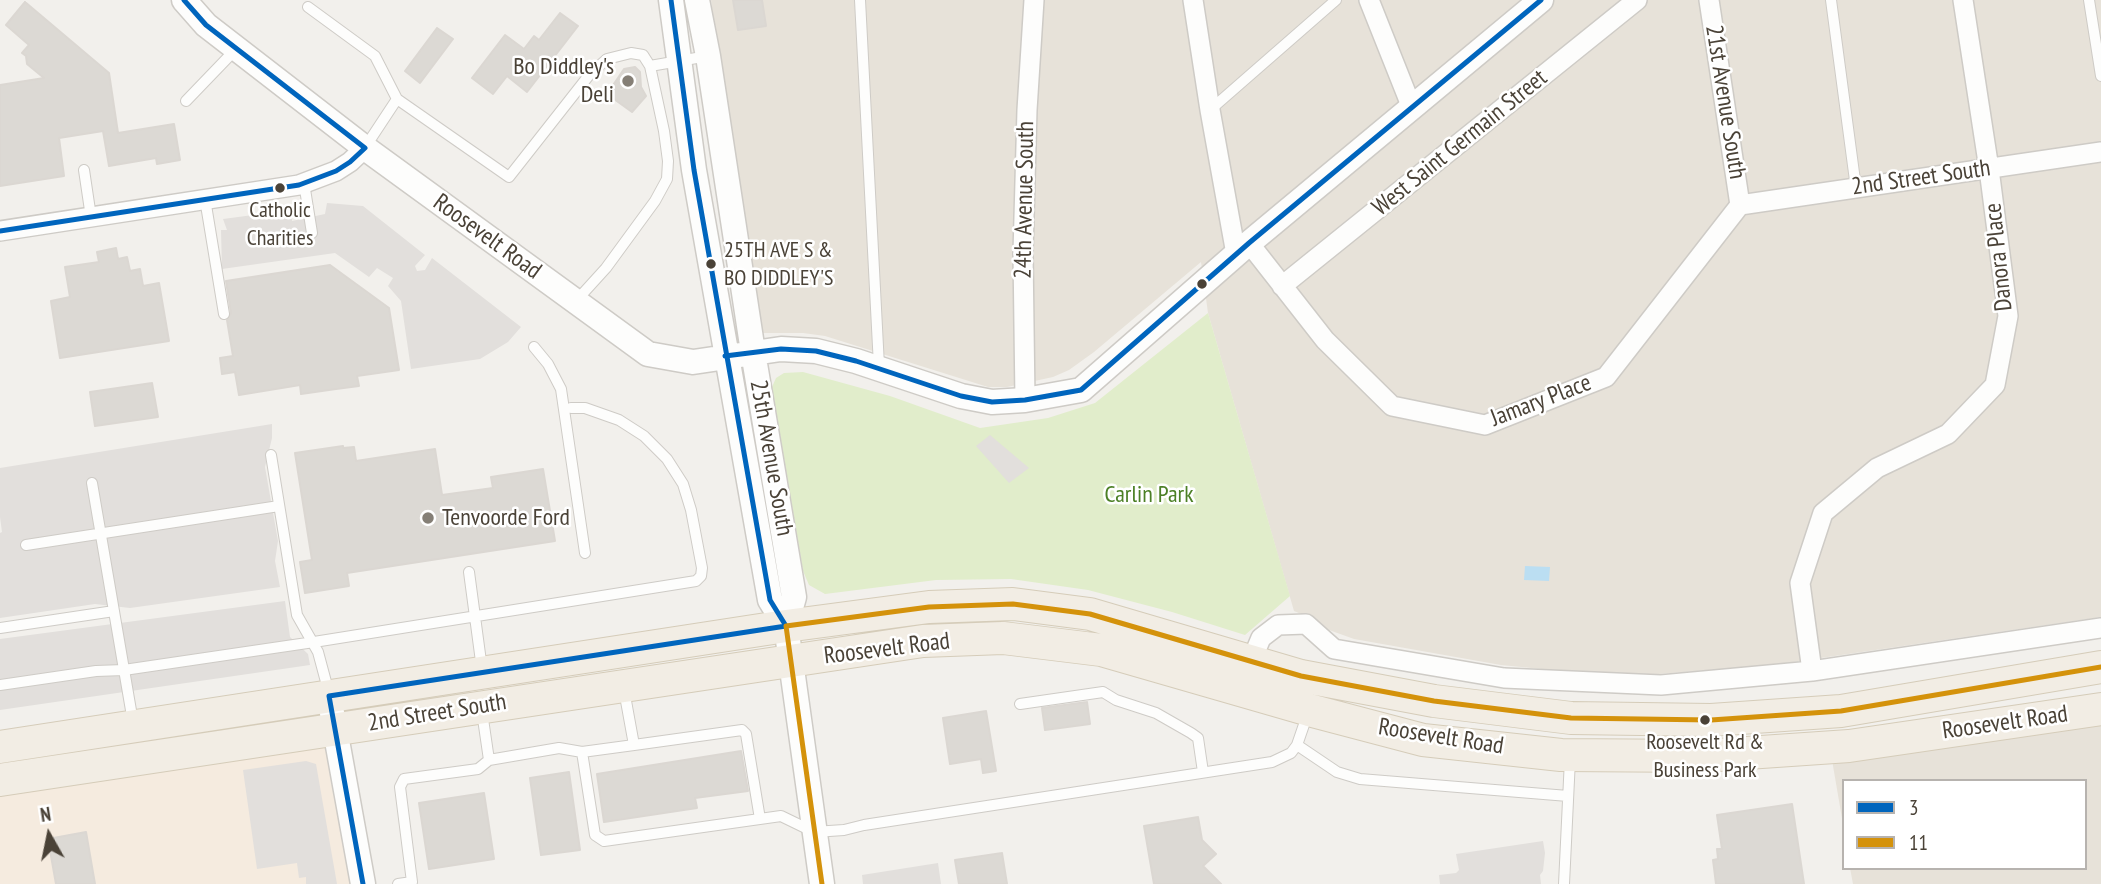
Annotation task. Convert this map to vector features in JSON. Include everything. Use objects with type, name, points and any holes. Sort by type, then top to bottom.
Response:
[{"type":"main road","name":"Roosevelt Road","points":[[786,626],[929,607],[1013,604],[1090,614],[1251,662],[1315,695],[1423,740],[1570,755],[1703,756],[1849,747],[2101,709]]},
{"type":"main road","name":"2nd Street South","points":[[0,747],[786,626]]},
{"type":"main road","name":"Roosevelt Road","points":[[791,660],[923,640],[1003,638],[1101,650],[1315,695],[1434,701],[1571,718],[1711,720],[1841,711],[2101,667]]},
{"type":"main road","name":"2nd Street South","points":[[0,780],[791,660]]},
{"type":"street","name":"Roosevelt Road","points":[[184,0],[206,24],[365,148],[648,354],[693,362],[725,356]]},
{"type":"street","name":"25th Avenue South","points":[[671,0],[681,60],[680,174],[725,356],[770,600],[786,626],[822,884]]},
{"type":"street","name":"25th Avenue South","points":[[696,0],[708,56],[794,597],[786,626]]},
{"type":"street","name":"24th Avenue South","points":[[1025,400],[1023,253],[1027,110],[1034,0]]},
{"type":"street","name":"Jamary Place","points":[[1193,0],[1210,110],[1243,249],[1282,286],[1325,340],[1392,405],[1485,425],[1606,377],[1740,205]]},
{"type":"street","points":[[1369,0],[1412,108]]},
{"type":"street","points":[[725,356],[780,349],[817,351],[961,396],[992,402],[1025,400],[1082,390],[1243,249],[1541,0]]},
{"type":"street","name":"West Saint Germain Street","points":[[1282,286],[1637,0]]},
{"type":"street","name":"21st Avenue South","points":[[1709,0],[1740,205]]},
{"type":"street","name":"Danora Place","points":[[1812,671],[1800,583],[1823,513],[1877,468],[1948,435],[1995,385],[2008,316],[1963,0]]},
{"type":"street","points":[[0,231],[304,183],[336,171],[365,148]]},
{"type":"street","name":"2nd Street South","points":[[1740,205],[2101,152]]},
{"type":"street","points":[[1251,662],[1261,638],[1278,625],[1307,624],[1334,649],[1504,678],[1661,685],[1812,671],[2101,628]]},
{"type":"street","points":[[329,696],[363,884]]},
{"type":"lane","points":[[860,0],[880,369]]},
{"type":"lane","points":[[1210,110],[1336,0]]},
{"type":"lane","points":[[1831,0],[1856,188]]},
{"type":"lane","points":[[2089,0],[2101,76]]},
{"type":"lane","points":[[308,7],[375,56],[397,99],[509,177],[590,74],[607,60],[631,53],[643,55],[650,66],[668,162],[680,174],[655,201],[614,257],[576,301]]},
{"type":"lane","points":[[186,101],[237,48]]},
{"type":"lane","points":[[650,66],[708,56]]},
{"type":"lane","points":[[365,148],[397,99]]},
{"type":"lane","points":[[84,170],[91,217]]},
{"type":"lane","points":[[304,183],[312,233]]},
{"type":"lane","points":[[205,199],[224,314]]},
{"type":"lane","points":[[534,347],[548,364],[561,389],[585,553]]},
{"type":"lane","points":[[0,685],[314,642],[696,582],[701,576],[702,568],[688,498],[683,484],[667,459],[650,441],[619,420],[585,408],[571,408]]},
{"type":"lane","points":[[271,455],[296,615],[314,642],[325,672],[329,696]]},
{"type":"lane","points":[[92,483],[133,726]]},
{"type":"lane","points":[[26,545],[279,506]]},
{"type":"lane","points":[[469,572],[482,673]]},
{"type":"lane","points":[[0,628],[114,611]]},
{"type":"lane","points":[[623,685],[634,745]]},
{"type":"lane","points":[[1020,704],[1103,692],[1116,700],[1156,713],[1198,738],[1203,772]]},
{"type":"lane","points":[[582,752],[595,835],[604,841],[781,816],[814,832],[844,830],[1272,762],[1291,753],[1297,745],[1315,695]]},
{"type":"lane","points":[[481,706],[489,760]]},
{"type":"lane","points":[[398,884],[412,882],[400,786],[404,779],[478,769],[489,760],[559,748],[582,752],[742,730],[746,734],[760,819]]},
{"type":"lane","points":[[1297,745],[1336,772],[1360,779],[1568,796]]},
{"type":"lane","points":[[1564,884],[1570,755]]},
{"type":"shaded area","points":[[711,0],[2101,0],[2101,617],[1773,665],[1646,675],[1501,665],[1354,639],[1329,630],[1294,611],[1208,313],[1201,262],[1069,370],[1053,377],[1007,387],[988,387],[825,336],[763,333],[752,325]]},
{"type":"shaded area","points":[[327,203],[363,206],[425,255],[415,266],[417,271],[425,270],[432,258],[521,327],[508,342],[480,359],[411,369],[401,301],[388,286],[393,278],[377,268],[369,277],[335,253],[222,269],[221,230],[227,230],[223,219],[291,210],[292,221],[325,214]]},
{"type":"shaded area","points":[[272,424],[272,438],[265,467],[278,541],[275,561],[280,587],[130,608],[95,604],[0,618],[0,468]]},
{"type":"shaded area","points":[[990,435],[1029,468],[1009,483],[976,446]]},
{"type":"shaded area","points":[[285,601],[290,637],[308,654],[310,665],[0,710],[0,639]]},
{"type":"shaded area","points":[[2101,721],[2101,884],[1853,884],[1850,870],[2087,870],[2087,779],[1842,779],[1842,818],[1832,760]]},
{"type":"shaded area","points":[[327,746],[350,884],[0,884],[0,796]]},
{"type":"shaded area","points":[[306,761],[316,764],[337,884],[306,884],[306,877],[299,878],[297,863],[257,869],[243,770]]},
{"type":"shaded area","points":[[1543,841],[1545,853],[1540,875],[1541,884],[1440,884],[1439,875],[1456,873],[1459,870],[1456,854]]},
{"type":"shaded area","points":[[938,863],[941,884],[863,884],[862,875]]},
{"type":"green space","name":"Carlin Park","points":[[1208,313],[1290,596],[1245,635],[1088,590],[1011,579],[936,580],[825,594],[809,585],[803,571],[772,387],[776,378],[784,373],[803,372],[890,396],[980,428],[1048,418],[1095,403]]},
{"type":"water","points":[[1525,566],[1550,567],[1549,581],[1524,580]]},
{"type":"building","points":[[733,0],[762,0],[766,26],[738,30]]},
{"type":"building","points":[[25,2],[109,73],[118,133],[174,124],[180,160],[157,164],[156,158],[109,166],[103,131],[59,138],[64,176],[0,186],[0,85],[44,78],[27,64],[26,56],[22,53],[29,45],[6,25]]},
{"type":"building","points":[[560,13],[578,26],[527,92],[507,76],[493,94],[472,78],[505,35],[524,49],[534,36],[539,40]]},
{"type":"building","points":[[437,28],[453,39],[420,83],[405,71]]},
{"type":"building","name":"Bo Diddley's Deli","points":[[635,67],[640,72],[641,87],[646,96],[632,112],[607,94],[624,69]]},
{"type":"building","points":[[116,248],[118,259],[127,257],[130,271],[140,269],[143,286],[159,283],[169,341],[60,358],[51,301],[70,297],[65,267],[99,262],[97,252]]},
{"type":"building","points":[[330,265],[389,308],[399,370],[357,376],[359,386],[301,394],[300,385],[239,395],[235,372],[222,374],[220,358],[233,356],[227,320],[231,313],[226,281]]},
{"type":"building","points":[[152,383],[158,417],[95,426],[90,392]]},
{"type":"building","name":"Tenvoorde Ford","points":[[343,446],[354,447],[356,461],[435,449],[442,495],[493,488],[491,477],[543,469],[555,541],[347,573],[349,586],[305,593],[300,562],[312,560],[295,453]]},
{"type":"building","points":[[1087,702],[1090,724],[1045,730],[1042,708]]},
{"type":"building","points":[[986,711],[996,771],[983,773],[981,759],[950,764],[943,718]]},
{"type":"building","points":[[741,751],[748,791],[695,798],[697,808],[604,822],[597,774]]},
{"type":"building","points":[[569,772],[580,850],[541,855],[530,778]]},
{"type":"building","points":[[484,793],[494,859],[429,869],[419,803]]},
{"type":"building","points":[[1792,804],[1804,884],[1716,884],[1713,860],[1718,859],[1717,849],[1722,849],[1717,815]]},
{"type":"building","points":[[1198,817],[1202,840],[1216,854],[1203,866],[1221,884],[1154,884],[1144,826]]},
{"type":"building","points":[[86,832],[95,884],[56,884],[48,839]]},
{"type":"building","points":[[1002,853],[1007,884],[959,884],[955,860]]},
{"type":"transit line","name":"3","points":[[0,231],[299,185],[336,171],[365,148],[206,25],[184,0]]},
{"type":"transit line","name":"3","points":[[671,0],[694,170],[770,600],[786,626]]},
{"type":"transit line","name":"3","points":[[725,356],[781,349],[816,351],[856,361],[961,396],[992,402],[1025,400],[1081,390],[1249,243],[1541,0]]},
{"type":"transit line","name":"11","points":[[822,884],[786,626],[929,607],[1013,604],[1090,614],[1301,676],[1434,701],[1571,718],[1711,720],[1841,711],[2101,667]]},
{"type":"transit line","name":"3","points":[[363,884],[329,696],[786,626]]},
{"type":"place","name":"Bo Diddley's Deli","points":[[628,81]]},
{"type":"place","name":"Catholic Charities","points":[[280,188]]},
{"type":"place","name":"25TH AVE S & BO DIDDLEY'S","points":[[711,264]]},
{"type":"place","name":"Tenvoorde Ford","points":[[428,518]]},
{"type":"place","name":"Roosevelt Rd & Business Park","points":[[1705,720]]}]
